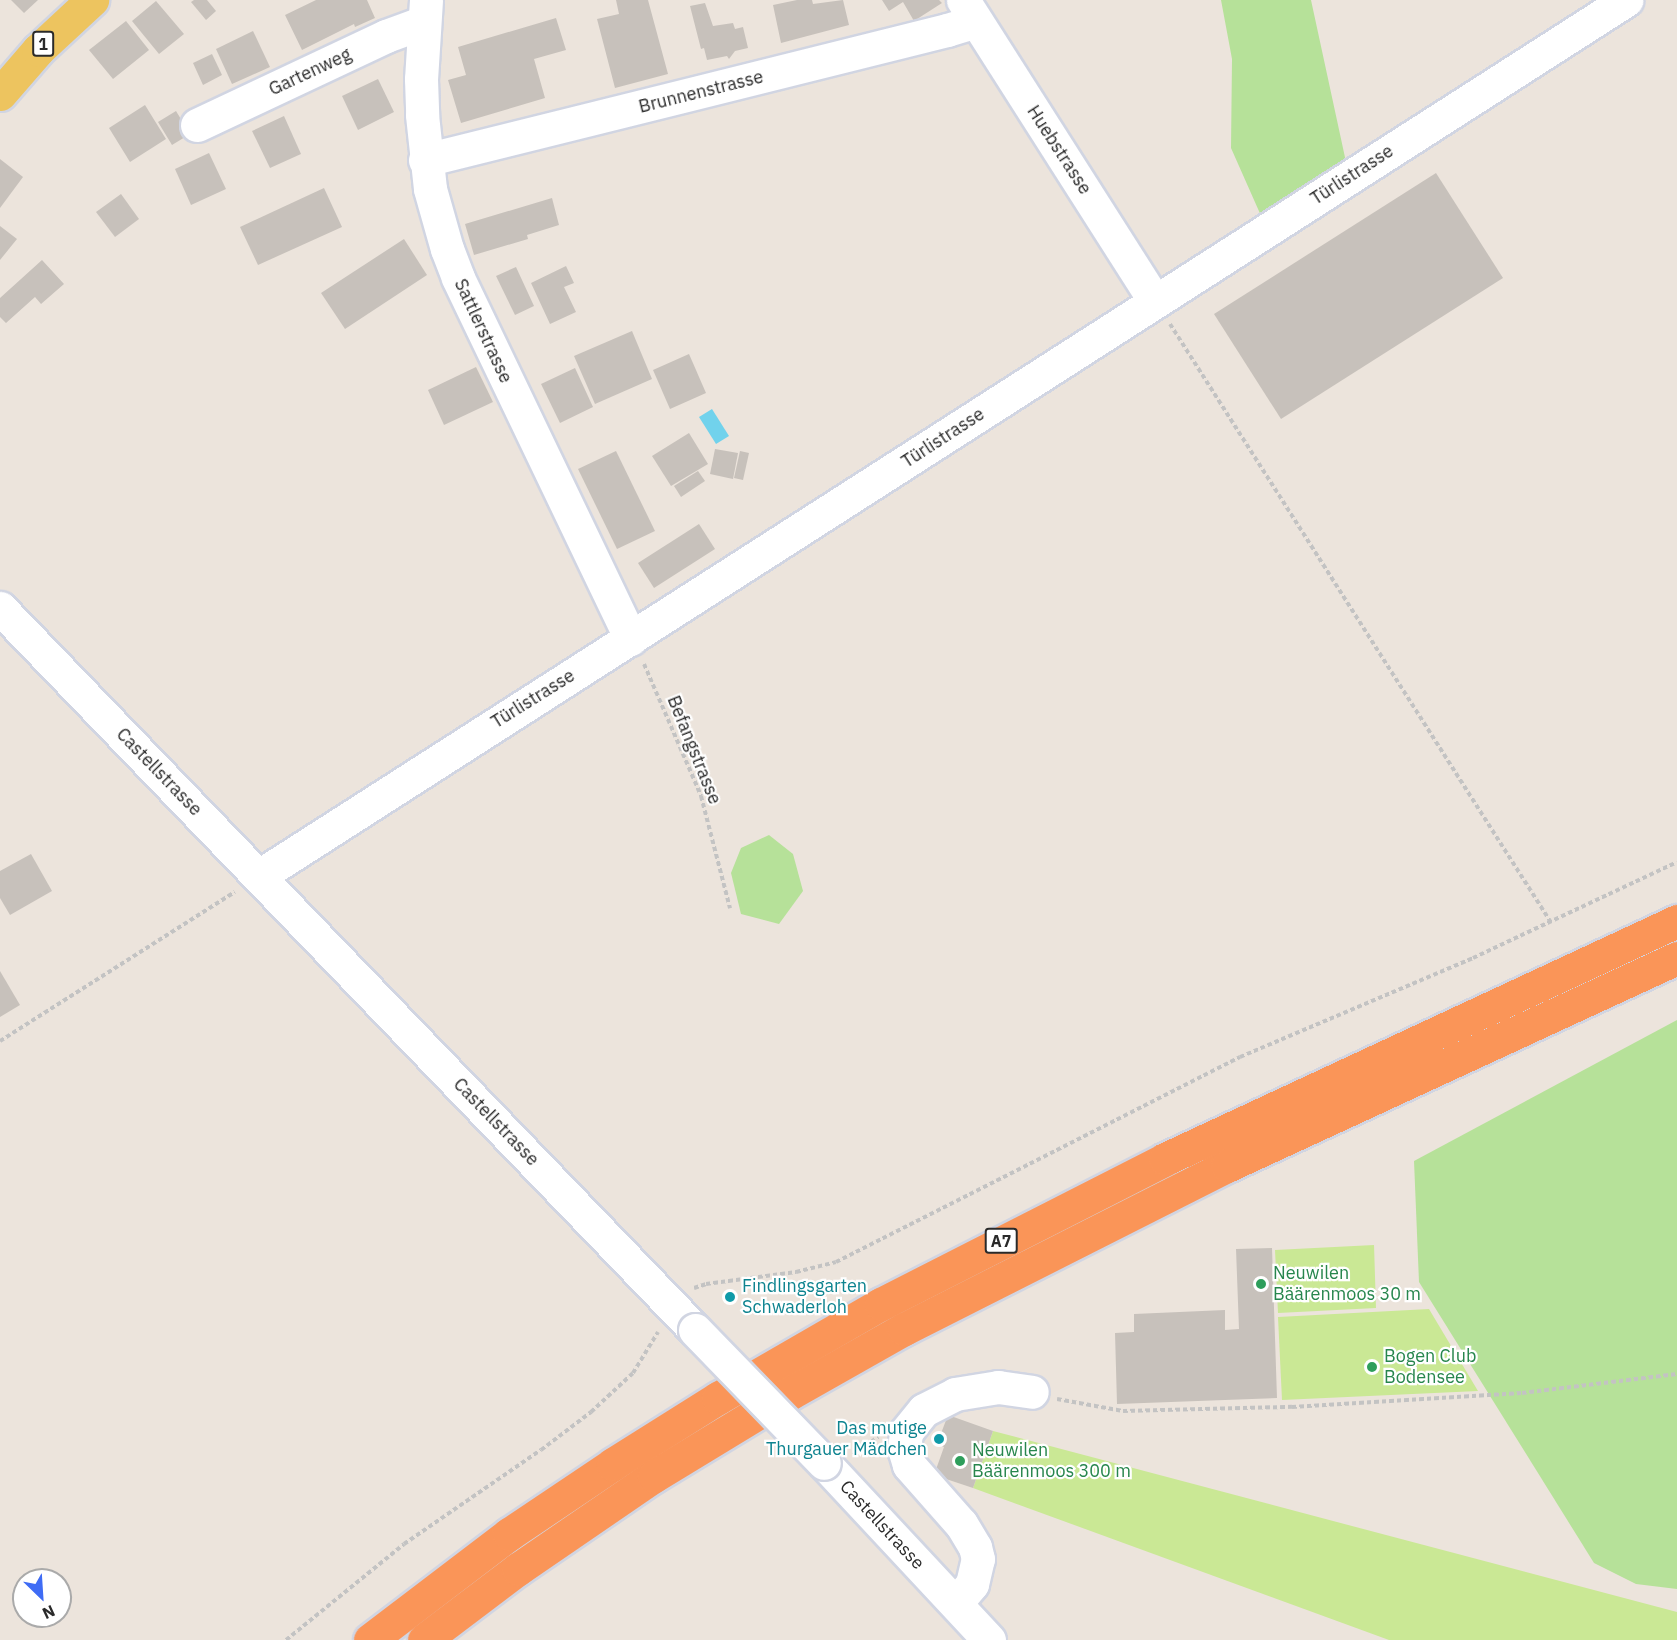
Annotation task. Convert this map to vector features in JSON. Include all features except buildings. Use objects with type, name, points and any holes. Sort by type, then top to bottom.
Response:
[{"type":"highway","name":"A7","points":[[370,1640],[499,1541],[603,1470],[736,1387],[880,1304],[1165,1159],[1677,921]]},
{"type":"highway","name":"A7","points":[[424,1640],[518,1569],[654,1476],[789,1394],[904,1329],[1216,1171],[1677,958]]},
{"type":"main road","name":"1","points":[[0,94],[38,50],[92,0]]},
{"type":"street","name":"Türlistrasse","points":[[259,876],[1626,0]]},
{"type":"street","name":"Huebstrasse","points":[[969,10],[1155,301]]},
{"type":"street","name":"Brunnenstrasse","points":[[425,160],[936,33],[969,10]]},
{"type":"street","name":"Sattlerstrasse","points":[[425,11],[421,79],[425,160],[438,220],[458,278],[631,639]]},
{"type":"street","name":"Gartenweg","points":[[197,125],[386,36],[425,11]]},
{"type":"street","name":"Castellstrasse","points":[[0,608],[672,1305],[989,1640]]},
{"type":"street","points":[[956,1603],[972,1584],[978,1558],[975,1547],[961,1524],[909,1465],[904,1449],[906,1432],[924,1410],[955,1394],[998,1387],[1032,1392]]},
{"type":"path","points":[[1155,301],[1550,921]]},
{"type":"path","name":"Befangstrasse","points":[[631,639],[701,796],[730,908]]},
{"type":"path","points":[[286,1640],[404,1544],[541,1450],[591,1412],[633,1373],[672,1305],[685,1292],[706,1284],[796,1272],[836,1262],[1240,1057],[1473,957],[1677,862]]},
{"type":"path","points":[[0,1041],[259,876]]},
{"type":"path","points":[[1032,1392],[1074,1405],[1123,1411],[1292,1407],[1522,1393],[1677,1374]]},
{"type":"path","points":[[828,1468],[879,1437],[906,1432]]},
{"type":"green space","points":[[1221,0],[1311,0],[1346,162],[1262,218],[1231,148],[1232,59]]},
{"type":"green space","points":[[769,835],[793,854],[803,891],[779,924],[741,914],[731,873],[741,848]]},
{"type":"green space","points":[[1677,1020],[1677,1589],[1636,1584],[1594,1563],[1419,1282],[1414,1161]]},
{"type":"green space","points":[[1374,1245],[1376,1308],[1278,1313],[1275,1250]]},
{"type":"green space","name":"Bogen Club Bodensee","points":[[1429,1309],[1478,1391],[1282,1400],[1278,1317]]},
{"type":"green space","points":[[993,1431],[1677,1612],[1677,1640],[1389,1640],[973,1488]]},
{"type":"water","points":[[712,409],[729,436],[716,444],[699,417]]},
{"type":"place","name":"Neuwilen Bäärenmoos 30 m","points":[[1261,1284]]},
{"type":"place","name":"Findlingsgarten Schwaderloh","points":[[730,1297]]},
{"type":"place","name":"Bogen Club Bodensee","points":[[1372,1367]]},
{"type":"place","name":"Das mutige Thurgauer Mädchen","points":[[939,1439]]},
{"type":"place","name":"Neuwilen Bäärenmoos 300 m","points":[[960,1461]]}]
